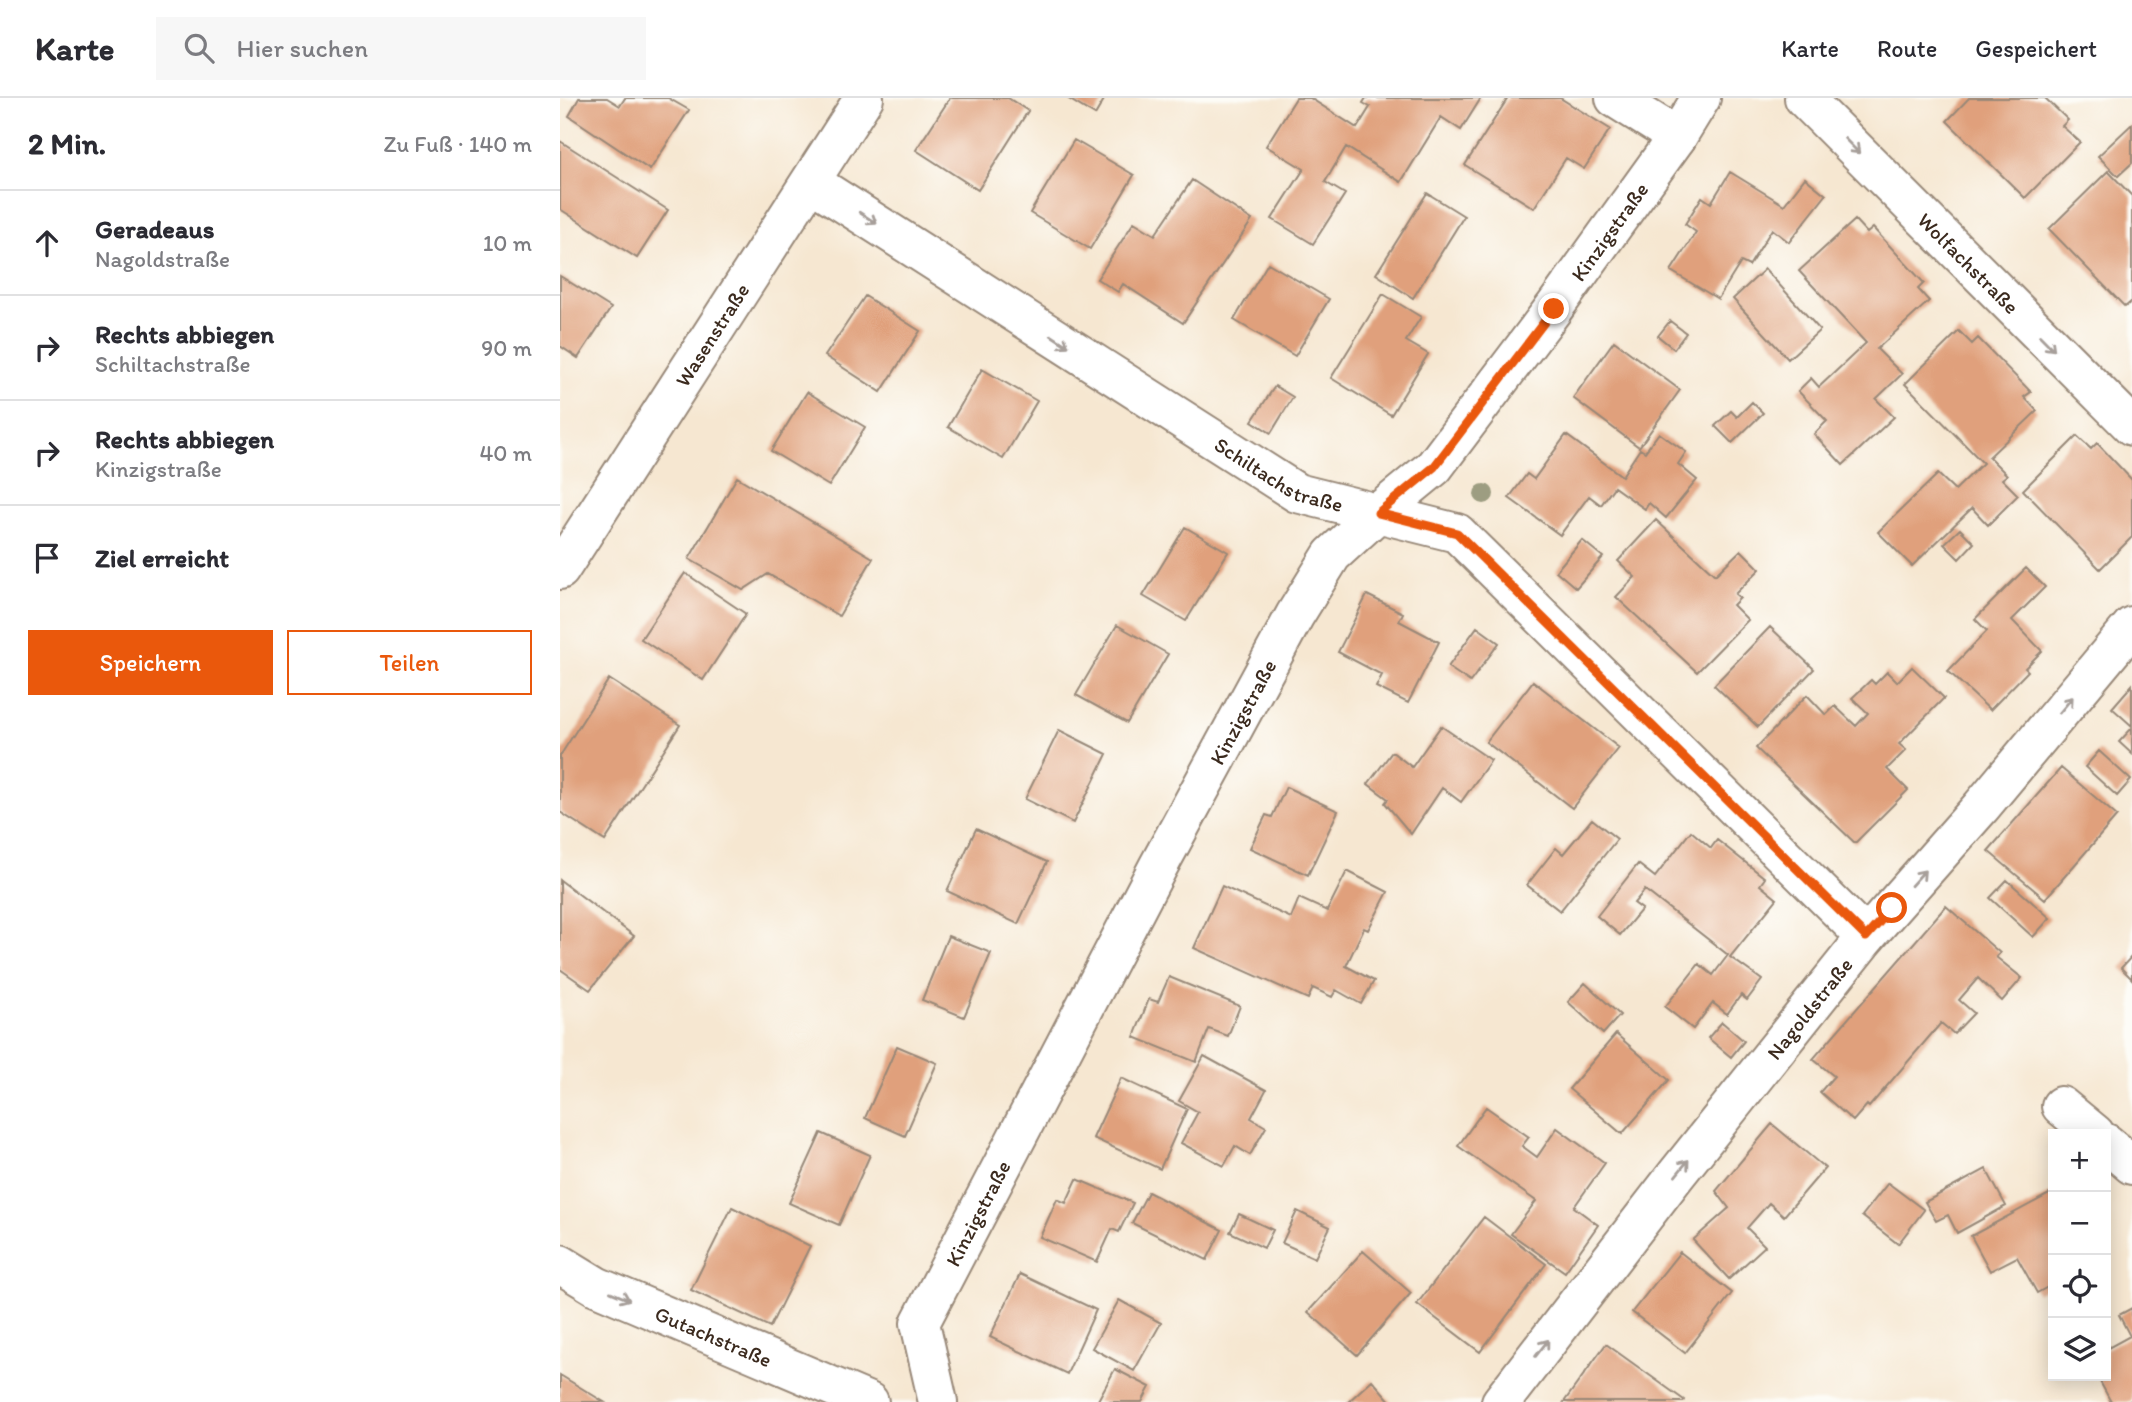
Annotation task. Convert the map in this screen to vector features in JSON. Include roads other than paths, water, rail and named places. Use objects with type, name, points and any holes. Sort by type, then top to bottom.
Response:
[{"type":"street","name":"Wasenstraße","points":[[560,570],[864,98]]},
{"type":"street","points":[[1615,98],[1677,137]]},
{"type":"street","name":"Kinzigstraße","points":[[937,1402],[920,1322],[1158,867],[1295,615],[1332,555],[1434,467],[1554,309],[1677,137],[1701,98]]},
{"type":"street","name":"Wolfachstraße","points":[[1804,98],[2132,426]]},
{"type":"street","name":"Schiltachstraße","points":[[811,182],[1297,493],[1457,533],[1866,937]]},
{"type":"street","name":"Nagoldstraße","points":[[1501,1402],[1667,1186],[1866,937],[1981,807],[2132,626]]},
{"type":"street","points":[[2061,1106],[2089,1129]]},
{"type":"street","points":[[2111,1147],[2132,1165]]},
{"type":"street","name":"Gutachstraße","points":[[560,1264],[596,1286],[869,1402]]}]
